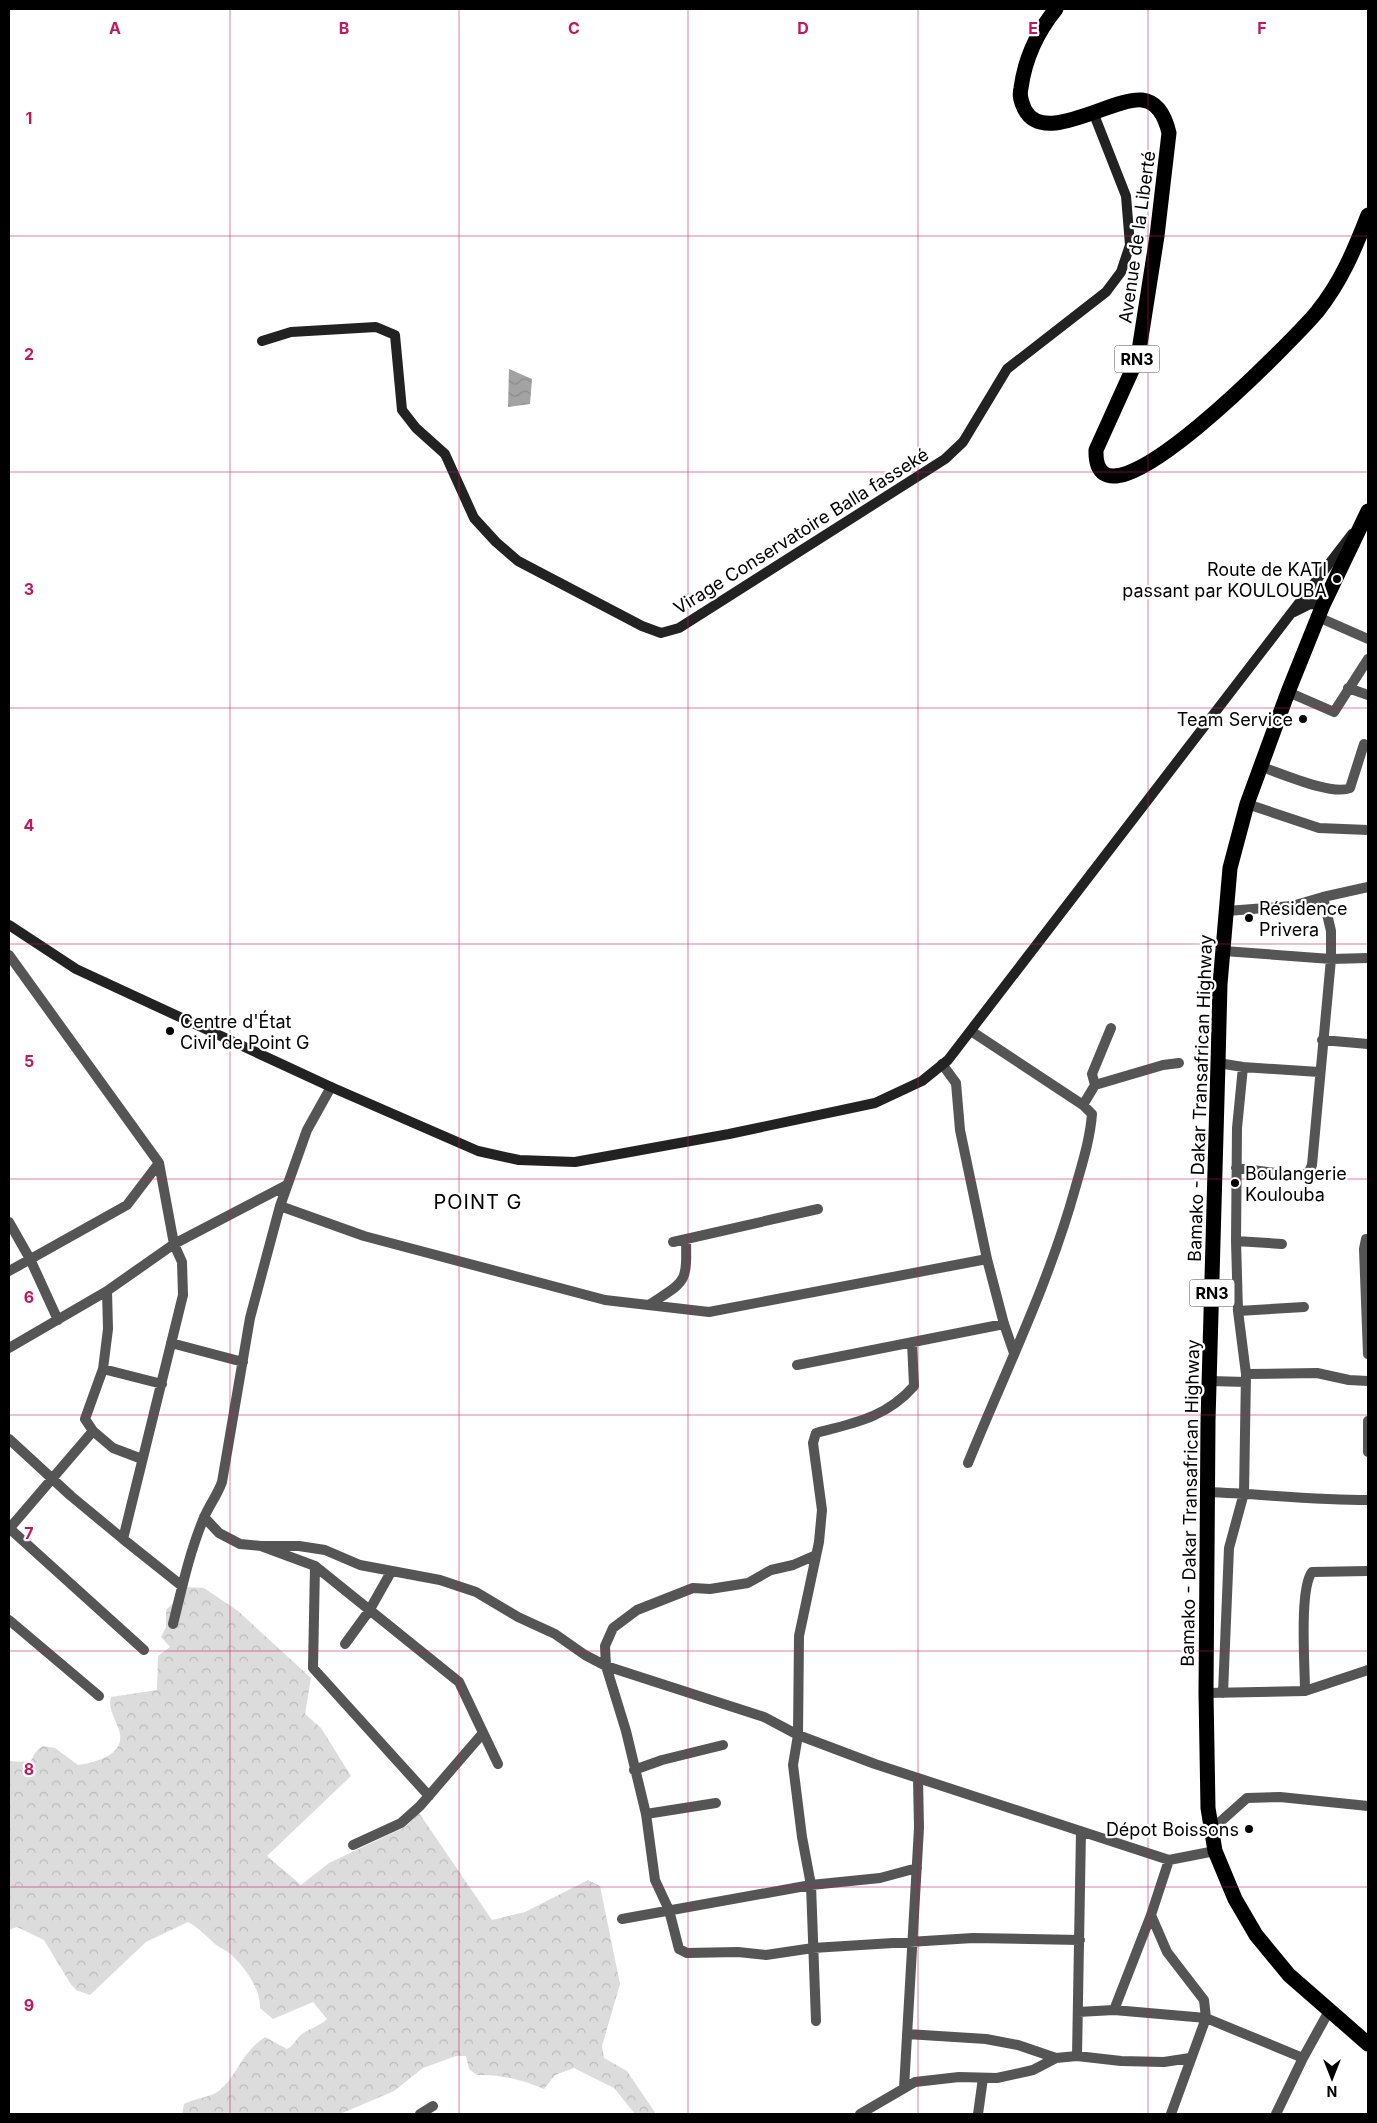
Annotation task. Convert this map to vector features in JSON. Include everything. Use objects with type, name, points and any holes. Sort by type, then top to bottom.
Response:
[{"type":"highway","name":"Avenue de la Liberté","points":[[1056,9],[1046,21],[1035,41],[1022,82],[1020,100],[1027,114],[1034,120],[1050,124],[1127,102],[1143,100],[1158,109],[1164,116],[1169,133],[1157,236],[1138,356],[1096,450],[1098,466],[1108,475],[1120,476],[1134,470],[1185,438],[1292,340],[1335,288],[1350,260],[1368,216]]},
{"type":"highway","name":"Bamako - Dakar Transafrican Highway","points":[[1366,516],[1321,611],[1288,692],[1247,804],[1230,868],[1218,1063],[1208,1492],[1206,1784],[1215,1851],[1235,1899],[1256,1935],[1289,1975],[1368,2044]]},
{"type":"street","name":"Virage Conservatoire Balla fasseké","points":[[262,341],[291,332],[376,327],[395,335],[402,410],[416,428],[445,454],[474,518],[496,542],[518,561],[561,586],[642,626],[661,632],[679,628],[945,459],[963,442],[1007,369],[1106,292],[1121,272],[1130,245],[1126,196],[1093,112]]},
{"type":"street","points":[[9,925],[76,969],[332,1087],[478,1151],[533,1162],[575,1162],[729,1134],[875,1103],[922,1081],[942,1064],[971,1031],[1280,625],[1366,516]]},
{"type":"street","points":[[1280,625],[1303,606],[1321,611],[1368,639]]},
{"type":"street","points":[[1288,692],[1334,712],[1368,659]]},
{"type":"street","points":[[1348,688],[1368,695]]},
{"type":"street","points":[[1262,767],[1324,787],[1346,790],[1350,788],[1364,744]]},
{"type":"street","points":[[1247,804],[1319,828],[1368,830]]},
{"type":"street","points":[[1227,911],[1292,906],[1368,887]]},
{"type":"street","points":[[1236,1168],[1292,1175],[1308,1174],[1312,1165],[1319,1072],[1331,959],[1331,931],[1323,897]]},
{"type":"street","points":[[1224,951],[1331,959],[1368,958]]},
{"type":"street","points":[[9,955],[159,1163],[174,1244],[182,1262],[183,1295],[123,1539]]},
{"type":"street","points":[[1095,1085],[1092,1074],[1111,1028]]},
{"type":"street","points":[[968,1463],[1066,1221],[1090,1132],[1092,1114],[1083,1105],[971,1031]]},
{"type":"street","points":[[1322,1040],[1368,1044]]},
{"type":"street","points":[[1083,1105],[1095,1085],[1163,1065],[1179,1063]]},
{"type":"street","points":[[1218,1063],[1242,1067],[1319,1072]]},
{"type":"street","points":[[942,1064],[956,1083],[960,1130],[987,1259],[1004,1324],[1014,1353]]},
{"type":"street","points":[[1223,1693],[1229,1548],[1244,1493],[1246,1378],[1238,1311],[1236,1241],[1236,1168],[1242,1067]]},
{"type":"street","points":[[173,1624],[187,1564],[204,1517],[216,1498],[222,1482],[250,1318],[280,1206],[307,1130],[332,1087]]},
{"type":"street","points":[[9,1271],[127,1206],[159,1163]]},
{"type":"street","points":[[9,1348],[107,1291],[174,1244],[287,1185]]},
{"type":"street","points":[[280,1206],[364,1236],[605,1300],[709,1312],[987,1259]]},
{"type":"street","points":[[673,1242],[818,1209]]},
{"type":"street","points":[[9,1222],[30,1259],[58,1320]]},
{"type":"street","points":[[649,1305],[681,1283],[686,1274],[686,1239]]},
{"type":"street","points":[[1368,1239],[1366,1239],[1364,1249],[1368,1354]]},
{"type":"street","points":[[1236,1241],[1282,1244]]},
{"type":"street","points":[[107,1291],[108,1329],[102,1368],[85,1420],[93,1431],[114,1448],[142,1459]]},
{"type":"street","points":[[1238,1311],[1304,1307]]},
{"type":"street","points":[[797,1365],[1004,1324]]},
{"type":"street","points":[[816,2021],[811,1885],[802,1838],[793,1765],[798,1735],[799,1636],[816,1555],[822,1510],[812,1444],[816,1433],[876,1415],[900,1402],[914,1386],[912,1342]]},
{"type":"street","points":[[171,1343],[243,1362]]},
{"type":"street","points":[[102,1368],[162,1384]]},
{"type":"street","points":[[1210,1381],[1317,1372],[1349,1380],[1368,1381]]},
{"type":"street","points":[[1368,1421],[1368,1452]]},
{"type":"street","points":[[93,1431],[9,1529],[144,1650]]},
{"type":"street","points":[[9,1438],[51,1478],[182,1586]]},
{"type":"street","points":[[1208,1492],[1271,1494],[1327,1500],[1368,1500]]},
{"type":"street","points":[[204,1517],[219,1533],[240,1544],[299,1546],[326,1550],[360,1565],[440,1580],[476,1592],[518,1617],[555,1634],[585,1655],[606,1666],[764,1717],[798,1735],[918,1778],[1169,1860],[1215,1851]]},
{"type":"street","points":[[261,1546],[315,1566],[459,1682],[498,1764]]},
{"type":"street","points":[[816,1555],[793,1565],[771,1570],[748,1583],[710,1588],[693,1588],[637,1610],[614,1628],[605,1646],[606,1666],[626,1731],[646,1814],[655,1880],[670,1910],[679,1949],[683,1953],[738,1952],[766,1955],[813,1948],[973,1938],[1080,1940]]},
{"type":"street","points":[[315,1566],[313,1668],[428,1796]]},
{"type":"street","points":[[1306,1691],[1304,1612],[1308,1577],[1312,1572],[1368,1571]]},
{"type":"street","points":[[345,1644],[369,1611],[391,1572]]},
{"type":"street","points":[[9,1620],[99,1696]]},
{"type":"street","points":[[1206,1693],[1306,1691],[1368,1670]]},
{"type":"street","points":[[353,1845],[401,1823],[428,1796],[483,1733]]},
{"type":"street","points":[[634,1770],[662,1760],[723,1746]]},
{"type":"street","points":[[904,2088],[917,1868],[918,1778]]},
{"type":"street","points":[[1211,1830],[1247,1798],[1280,1797],[1368,1806]]},
{"type":"street","points":[[646,1814],[716,1803]]},
{"type":"street","points":[[1077,2056],[1081,1831]]},
{"type":"street","points":[[1114,2010],[1151,1915],[1169,1860]]},
{"type":"street","points":[[622,1919],[811,1885],[880,1878],[917,1868]]},
{"type":"street","points":[[1151,1915],[1168,1952],[1204,2000],[1206,2018],[1171,2114]]},
{"type":"street","points":[[1078,2012],[1114,2010],[1206,2018],[1303,2058]]},
{"type":"street","points":[[1276,2114],[1303,2058],[1329,2011]]},
{"type":"street","points":[[907,2034],[986,2039],[1018,2045],[1056,2058]]},
{"type":"street","points":[[860,2114],[915,2082],[959,2077],[997,2078],[1032,2070],[1056,2058],[1077,2056],[1121,2061],[1164,2062],[1190,2058]]},
{"type":"street","points":[[978,2114],[983,2078]]},
{"type":"street","points":[[420,2114],[433,2106]]},
{"type":"green space","points":[[185,1587],[204,1588],[238,1611],[311,1678],[305,1714],[321,1728],[351,1776],[267,1856],[301,1885],[329,1863],[405,1827],[419,1813],[492,1920],[525,1912],[588,1880],[600,1886],[620,1984],[602,2046],[604,2058],[627,2071],[656,2114],[635,2114],[614,2088],[574,2068],[555,2075],[544,2089],[511,2078],[477,2075],[469,2069],[466,2056],[456,2056],[423,2068],[394,2091],[340,2114],[182,2114],[184,2104],[212,2095],[220,2090],[232,2077],[245,2056],[265,2037],[287,2049],[302,2034],[327,2019],[313,2002],[273,2019],[260,2008],[258,1993],[250,1977],[239,1963],[228,1952],[216,1945],[199,1929],[188,1922],[146,1942],[90,1995],[76,1990],[70,1983],[44,1940],[17,1927],[9,1930],[9,1761],[30,1761],[43,1746],[55,1748],[78,1765],[99,1760],[112,1753],[120,1742],[120,1734],[110,1707],[111,1697],[157,1690],[158,1656],[170,1647],[161,1637],[166,1627],[166,1610],[181,1595]]},
{"type":"water","points":[[509,369],[532,379],[530,404],[508,407]]},
{"type":"place","name":"Route de KATI passant par KOULOUBA","points":[[1337,579]]},
{"type":"place","name":"Team Service","points":[[1303,719]]},
{"type":"place","name":"Résidence Privera","points":[[1249,918]]},
{"type":"place","name":"Centre d'État Civil de Point G","points":[[170,1031]]},
{"type":"place","name":"Boulangerie Koulouba","points":[[1235,1183]]},
{"type":"place","name":"Dépot Boissons","points":[[1249,1829]]},
{"type":"district","name":"POINT G","points":[[478,1202]]}]
